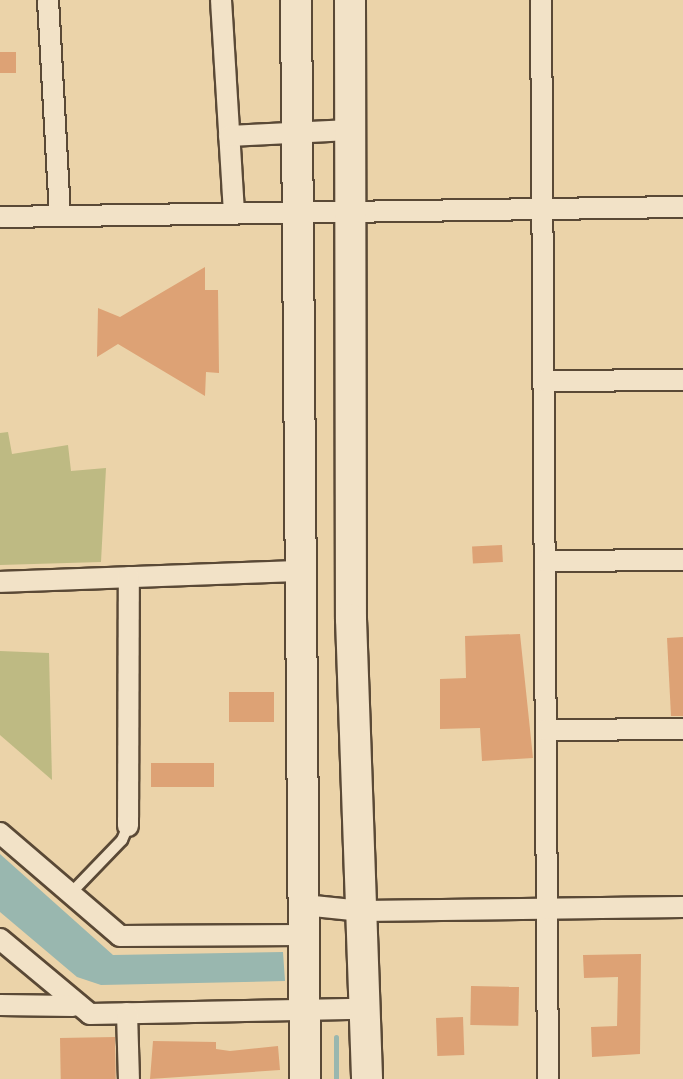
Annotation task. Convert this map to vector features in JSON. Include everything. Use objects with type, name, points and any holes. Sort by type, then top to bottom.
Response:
[{"type":"street","points":[[48,0],[60,216]]},
{"type":"street","points":[[221,0],[234,214]]},
{"type":"street","points":[[296,0],[305,1079]]},
{"type":"street","points":[[350,0],[351,619],[362,911],[362,1009],[367,1079]]},
{"type":"street","points":[[541,0],[548,1079]]},
{"type":"street","points":[[229,136],[350,130]]},
{"type":"street","points":[[0,217],[683,207]]},
{"type":"street","points":[[544,381],[683,380]]},
{"type":"street","points":[[545,561],[683,560]]},
{"type":"street","points":[[0,582],[301,571]]},
{"type":"street","points":[[128,826],[129,577]]},
{"type":"street","points":[[546,730],[683,729]]},
{"type":"street","points":[[0,833],[107,929],[135,939],[362,911],[683,907]]},
{"type":"street","points":[[0,939],[73,1006],[90,1014],[362,1009]]},
{"type":"street","points":[[0,1005],[73,1006]]},
{"type":"street","points":[[127,1013],[129,1079]]},
{"type":"lane","points":[[69,895],[122,840],[128,826]]},
{"type":"shaded area","points":[[8,432],[12,454],[68,445],[71,471],[106,468],[101,562],[0,565],[0,433]]},
{"type":"shaded area","points":[[0,651],[49,653],[52,780],[0,735]]},
{"type":"water","points":[[0,854],[113,955],[283,952],[285,981],[101,985],[77,977],[0,912]]},
{"type":"building","points":[[0,52],[16,52],[16,73],[0,73]]},
{"type":"building","points":[[205,267],[205,290],[218,290],[219,373],[206,372],[205,396],[118,344],[97,357],[98,308],[120,317]]},
{"type":"building","points":[[502,545],[503,562],[473,564],[472,547]]},
{"type":"building","points":[[520,634],[533,758],[482,761],[480,728],[440,729],[440,679],[466,678],[465,636]]},
{"type":"building","points":[[683,637],[683,716],[671,716],[667,638]]},
{"type":"building","points":[[229,692],[274,692],[274,722],[229,722]]},
{"type":"building","points":[[151,763],[214,763],[214,787],[151,787]]},
{"type":"building","points":[[641,954],[640,1054],[592,1057],[591,1027],[617,1026],[618,977],[584,978],[583,955]]},
{"type":"building","points":[[471,986],[519,987],[518,1026],[470,1025]]},
{"type":"building","points":[[463,1017],[464,1055],[437,1056],[436,1018]]},
{"type":"building","points":[[115,1037],[116,1079],[61,1079],[60,1038]]},
{"type":"building","points":[[153,1041],[216,1042],[216,1049],[230,1051],[278,1046],[280,1070],[150,1079]]},
{"type":"waterway","points":[[336,1037],[336,1079]]}]
